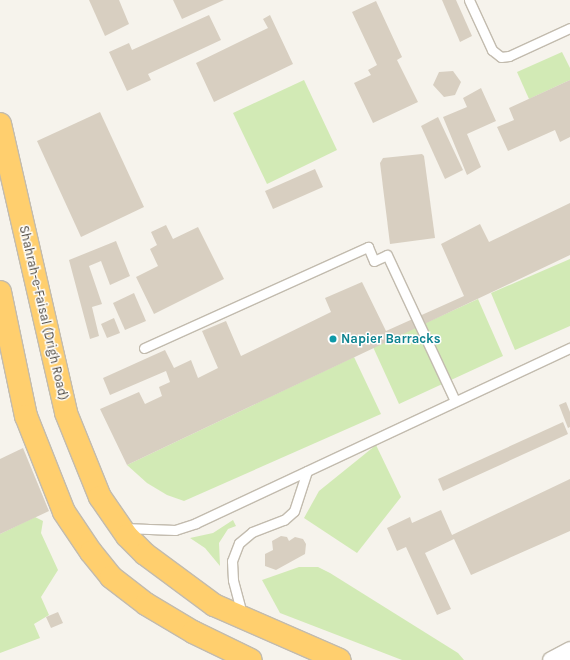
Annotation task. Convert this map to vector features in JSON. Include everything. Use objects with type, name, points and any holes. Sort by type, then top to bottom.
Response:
[{"type":"highway","name":"Shahrah-e-Faisal (Drigh Road)","points":[[0,124],[66,413],[100,496],[121,527],[145,554],[214,605],[340,660]]},
{"type":"highway","points":[[0,292],[26,416],[64,512],[111,577],[146,604],[193,632],[251,660]]},
{"type":"street","points":[[551,660],[570,650]]},
{"type":"lane","points":[[469,0],[492,50],[501,56],[509,56],[570,28]]},
{"type":"lane","points":[[144,348],[368,247],[374,261],[387,255],[454,401]]},
{"type":"lane","points":[[121,527],[175,530],[196,523],[570,348]]},
{"type":"lane","points":[[242,617],[232,574],[232,562],[239,543],[252,532],[284,520],[294,511],[307,471]]},
{"type":"green space","points":[[562,52],[570,68],[570,80],[529,99],[517,72]]},
{"type":"green space","points":[[304,80],[337,150],[267,184],[233,113]]},
{"type":"green space","points":[[570,259],[570,326],[515,350],[491,293]]},
{"type":"green space","points":[[478,299],[503,356],[399,404],[373,347]]},
{"type":"green space","points":[[354,357],[381,414],[184,501],[167,495],[147,483],[127,465]]},
{"type":"green space","points":[[376,445],[401,497],[357,553],[304,518],[319,491]]},
{"type":"green space","points":[[35,517],[43,521],[41,533],[58,570],[41,597],[49,615],[34,624],[40,638],[0,653],[0,534]]},
{"type":"green space","points":[[233,520],[236,526],[228,529],[219,543],[220,566],[205,548],[190,538],[213,533]]},
{"type":"green space","points":[[299,567],[318,567],[330,573],[458,653],[464,660],[402,660],[280,613],[262,580]]},
{"type":"building","points":[[89,0],[119,0],[129,24],[105,36]]},
{"type":"building","points":[[173,0],[224,0],[182,19]]},
{"type":"building","points":[[442,0],[456,0],[472,36],[460,42]]},
{"type":"building","points":[[376,1],[402,57],[397,60],[418,102],[373,123],[354,83],[371,75],[368,70],[377,65],[352,12]]},
{"type":"building","points":[[209,15],[221,40],[148,74],[151,80],[127,91],[109,52],[129,43],[132,50]]},
{"type":"building","points":[[270,15],[293,64],[214,102],[196,63],[268,28],[263,19]]},
{"type":"building","points":[[453,71],[461,82],[455,95],[444,97],[433,85],[439,72]]},
{"type":"building","points":[[570,80],[570,137],[560,142],[555,130],[508,151],[497,127],[514,120],[509,108]]},
{"type":"building","points":[[481,88],[496,121],[467,134],[481,167],[467,175],[443,117],[467,107],[463,98]]},
{"type":"building","points":[[100,112],[144,207],[81,237],[37,141]]},
{"type":"building","points":[[438,117],[463,170],[445,179],[421,126]]},
{"type":"building","points":[[422,154],[424,156],[435,238],[390,244],[380,163],[383,158]]},
{"type":"building","points":[[315,169],[323,187],[273,209],[265,191]]},
{"type":"building","name":"Napier Barracks","points":[[570,203],[570,255],[127,465],[100,409],[139,392],[145,404],[162,396],[159,387],[170,382],[166,371],[110,395],[103,378],[165,350],[174,368],[191,360],[198,378],[218,368],[202,331],[226,321],[241,356],[331,312],[325,298],[362,282],[386,331],[464,296],[441,244],[480,224],[489,242]]},
{"type":"building","points":[[166,225],[173,239],[198,227],[224,279],[154,314],[136,277],[158,266],[150,249],[157,245],[151,232]]},
{"type":"building","points":[[116,241],[130,276],[110,285],[101,261],[89,266],[102,304],[92,307],[99,336],[90,339],[69,260]]},
{"type":"building","points":[[134,293],[146,321],[125,330],[113,303]]},
{"type":"building","points":[[114,318],[120,333],[107,338],[101,324]]},
{"type":"building","points":[[566,402],[570,412],[570,427],[568,428],[559,405]]},
{"type":"building","points":[[563,422],[568,434],[443,491],[438,479]]},
{"type":"building","points":[[23,448],[49,511],[0,534],[0,459]]},
{"type":"building","points":[[570,479],[570,531],[471,575],[454,539],[425,553],[451,609],[437,615],[406,547],[397,551],[387,528],[410,517],[412,523],[441,510],[452,535]]},
{"type":"building","points":[[281,536],[287,537],[289,541],[295,537],[303,539],[306,544],[305,554],[276,570],[265,566],[265,554],[273,550],[272,541]]},
{"type":"building","points":[[58,612],[63,623],[51,628],[46,617]]},
{"type":"place","name":"Napier Barracks","points":[[333,339]]}]
